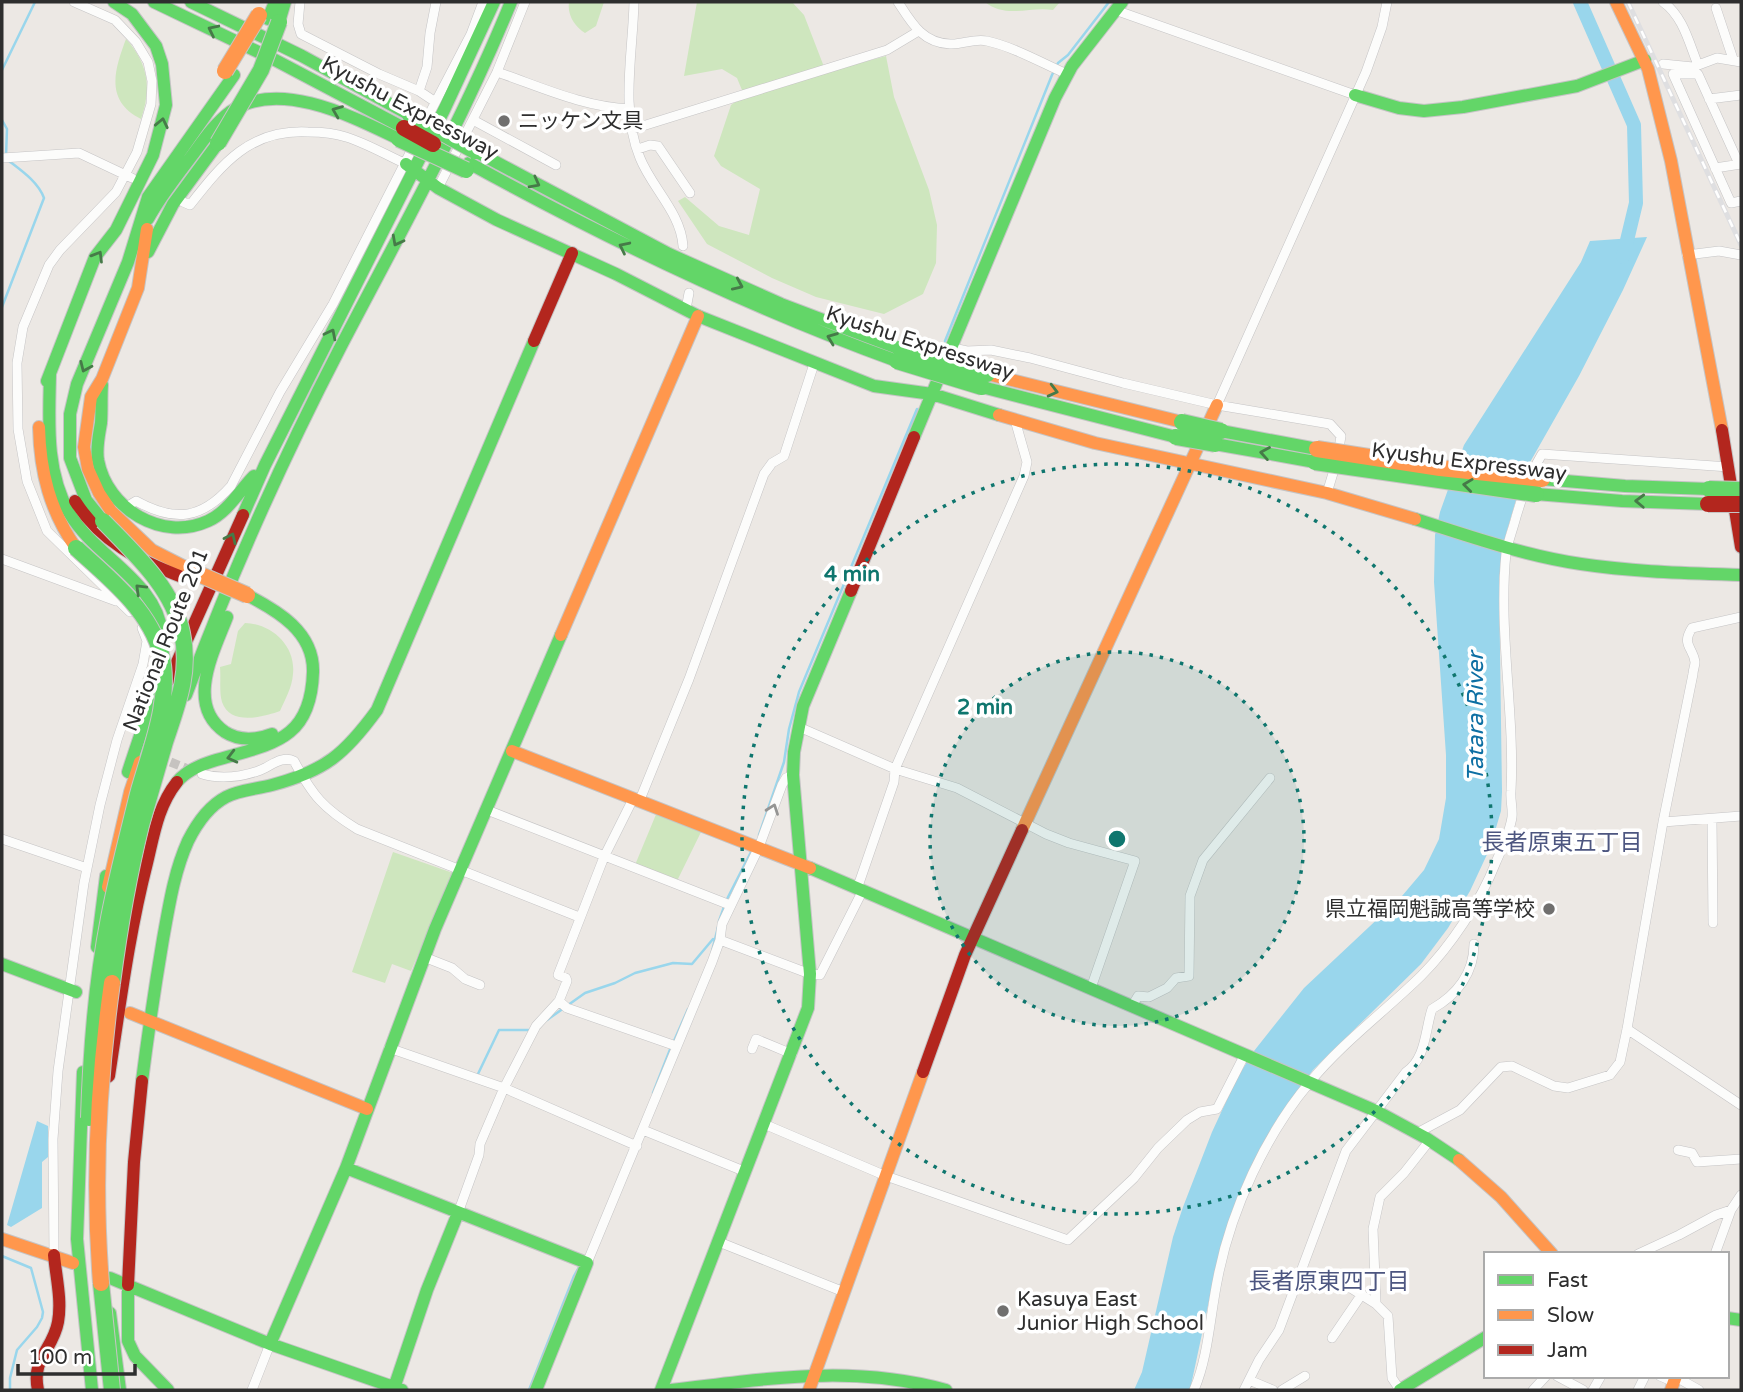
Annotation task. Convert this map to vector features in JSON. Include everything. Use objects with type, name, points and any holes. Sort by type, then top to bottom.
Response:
[{"type":"main road","points":[[114,2],[132,14],[156,46],[166,85],[166,105],[153,155],[116,230],[95,257],[50,374],[40,407],[40,461],[53,513],[76,548],[141,613],[153,631],[165,678],[164,727],[130,874],[114,966],[100,1105],[99,1255],[116,1390]]},
{"type":"main road","name":"Kyushu Expressway","points":[[154,2],[275,60],[470,161],[680,259],[898,355]]},
{"type":"main road","name":"Kyushu Expressway","points":[[191,2],[302,56],[405,127]]},
{"type":"main road","points":[[212,2],[302,56]]},
{"type":"main road","points":[[200,579],[152,550],[111,511],[88,469],[84,447],[91,397],[102,379],[138,288],[135,263],[148,197],[275,2]]},
{"type":"main road","points":[[135,263],[248,96],[262,69],[268,14],[285,2]]},
{"type":"main road","name":"National Route 201","points":[[92,1388],[77,1239],[81,1103],[95,959],[124,816],[159,702],[209,587],[409,167],[474,48],[494,2]]},
{"type":"main road","name":"National Route 201","points":[[116,1390],[108,1282],[102,1247],[104,1079],[117,970],[136,859],[166,753],[205,643],[245,548],[363,304],[433,184],[491,55],[511,2]]},
{"type":"main road","points":[[1616,2],[1641,61],[1671,161],[1687,255],[1735,478],[1741,547]]},
{"type":"main road","points":[[661,1390],[808,1008],[810,974],[793,775],[799,727],[810,688],[953,348],[1045,120],[1067,74],[1118,6]]},
{"type":"main road","points":[[1355,95],[1399,108],[1424,111],[1463,107],[1584,83],[1641,61]]},
{"type":"main road","points":[[128,208],[229,73]]},
{"type":"main road","points":[[92,1388],[87,1213],[95,1009],[108,920],[119,872],[145,768],[185,679],[186,644],[168,595],[157,579],[86,500],[73,471],[69,444],[70,414],[77,384],[135,263],[153,210],[222,119],[234,110],[251,103],[296,100],[313,103],[405,127],[470,161]]},
{"type":"main road","name":"Kyushu Expressway","points":[[470,161],[551,209],[716,291],[825,336],[985,381],[1218,438],[1316,456],[1440,468],[1539,486],[1625,486],[1741,504]]},
{"type":"main road","points":[[409,167],[433,184],[497,220],[814,364],[874,386],[932,394],[1052,432],[1191,465],[1327,493],[1506,546],[1578,564],[1616,570],[1741,575]]},
{"type":"main road","points":[[168,1390],[135,1356],[128,1341],[128,1286],[134,1161],[149,1021],[184,849],[195,827],[217,803],[227,796],[302,775],[333,760],[356,738],[377,710],[572,253]]},
{"type":"main road","points":[[270,1344],[346,1168],[424,957],[512,751],[691,306]]},
{"type":"main road","points":[[50,374],[49,430],[59,491],[70,515],[84,534],[148,596],[160,615],[165,636],[163,656],[130,765],[108,855],[95,959]]},
{"type":"main road","points":[[102,379],[98,462],[106,481],[132,514],[151,524],[169,528],[189,528],[209,521],[229,507],[265,465]]},
{"type":"main road","points":[[49,401],[61,463],[70,490],[83,514],[96,530],[127,554],[200,579],[287,618],[299,629],[313,662],[312,695],[302,718],[292,732],[273,745],[202,764],[178,780],[167,794],[142,879],[109,1076],[104,1079]]},
{"type":"main road","points":[[809,1390],[972,938],[1217,405]]},
{"type":"main road","points":[[246,599],[288,633],[302,654],[305,673],[305,690],[288,723],[259,740],[233,737],[219,729],[209,718],[205,685],[211,659],[270,509],[287,457]]},
{"type":"main road","name":"Kyushu Expressway","points":[[1709,497],[1735,478]]},
{"type":"main road","points":[[512,751],[760,847],[1376,1111],[1425,1136],[1500,1195],[1550,1252]]},
{"type":"main road","points":[[2,964],[72,991]]},
{"type":"main road","points":[[130,1013],[367,1109]]},
{"type":"main road","points":[[346,1168],[586,1263],[536,1390]]},
{"type":"main road","points":[[108,1282],[128,1286],[270,1344],[396,1389],[428,1290],[458,1213]]},
{"type":"main road","points":[[2,1238],[73,1263]]},
{"type":"main road","points":[[38,1390],[35,1381],[37,1362],[53,1336],[59,1314],[54,1255]]},
{"type":"main road","points":[[1400,1390],[1484,1338]]},
{"type":"main road","points":[[671,1390],[815,1374],[869,1375],[946,1390]]},
{"type":"street","points":[[54,1255],[53,1139],[58,1071],[72,991],[87,868],[117,740],[143,664],[147,641],[140,621],[47,531],[27,481],[18,429],[17,363],[23,327],[49,265],[72,236],[129,176],[151,104],[152,82],[148,62],[136,42],[115,20],[75,2]]},
{"type":"street","points":[[300,2],[298,24],[301,34],[434,101]]},
{"type":"street","points":[[419,92],[427,67],[436,2]]},
{"type":"street","points":[[131,504],[136,501],[157,513],[184,515],[205,508],[220,499],[232,486],[280,392],[333,304],[409,167],[434,101],[471,34],[484,2]]},
{"type":"street","points":[[433,184],[473,120],[497,72],[525,2]]},
{"type":"street","points":[[634,2],[630,109],[633,129],[640,159],[668,205],[683,246]]},
{"type":"street","points":[[898,2],[917,32],[951,44],[972,40],[987,41],[1067,74]]},
{"type":"street","points":[[1217,405],[1366,72],[1382,27],[1387,2]]},
{"type":"street","points":[[1663,2],[1681,22],[1698,65]]},
{"type":"street","points":[[1118,6],[1355,95]]},
{"type":"street","points":[[1716,8],[1737,61]]},
{"type":"street","points":[[633,129],[887,50],[917,32]]},
{"type":"street","points":[[1663,64],[1693,67],[1717,58],[1737,61]]},
{"type":"street","points":[[497,72],[585,103],[606,108],[630,109]]},
{"type":"street","points":[[1715,168],[1740,164],[1698,74],[1673,74],[1715,168],[1731,203],[1741,201]]},
{"type":"street","points":[[1709,99],[1741,95]]},
{"type":"street","points":[[473,120],[556,165]]},
{"type":"street","points":[[183,202],[190,205],[215,173],[237,153],[259,139],[275,133],[319,132],[347,137],[409,167]]},
{"type":"street","points":[[638,149],[650,145],[658,146],[690,193]]},
{"type":"street","points":[[2,158],[79,153],[129,176]]},
{"type":"street","points":[[1687,255],[1719,251],[1741,255]]},
{"type":"street","points":[[953,348],[967,351],[991,350],[1217,405],[1330,424],[1340,436],[1337,460],[1327,493]]},
{"type":"street","points":[[458,1213],[480,1155],[480,1144],[504,1088],[536,1026],[559,1002],[567,981],[558,975],[579,917],[604,857],[636,800],[689,679],[764,474],[772,463],[784,456],[814,364]]},
{"type":"street","points":[[720,940],[810,974],[820,975],[860,890],[894,782],[895,769],[1024,476],[1027,462],[1015,420]]},
{"type":"street","points":[[1194,1390],[1203,1363],[1218,1273],[1241,1203],[1273,1135],[1310,1082],[1336,1053],[1423,974],[1466,919],[1490,878],[1505,840],[1512,817],[1513,768],[1506,621],[1506,546],[1520,500],[1542,454],[1683,465],[1735,478]]},
{"type":"street","points":[[84,569],[94,555]]},
{"type":"street","points":[[2,559],[120,602]]},
{"type":"street","points":[[1376,1304],[1373,1229],[1380,1197],[1404,1173],[1425,1136],[1460,1110],[1501,1067],[1512,1066],[1554,1086],[1568,1088],[1610,1075],[1619,1062],[1693,674],[1695,660],[1687,645],[1688,634],[1692,628],[1741,617]]},
{"type":"street","points":[[799,727],[895,769],[957,788],[1069,843],[1135,861],[1091,988]]},
{"type":"street","points":[[117,740],[128,744]]},
{"type":"street","points":[[202,774],[217,778],[257,772],[282,759],[290,759],[294,761],[313,795],[330,812],[357,829],[579,917]]},
{"type":"street","points":[[586,1263],[637,1146],[720,940],[722,924],[730,905],[760,847],[782,785],[786,778],[793,775]]},
{"type":"street","points":[[1132,1006],[1138,996],[1149,997],[1167,988],[1175,978],[1189,975],[1190,896],[1203,860],[1270,778]]},
{"type":"street","points":[[487,810],[730,905]]},
{"type":"street","points":[[1663,822],[1741,816]]},
{"type":"street","points":[[1712,819],[1713,923]]},
{"type":"street","points":[[2,839],[87,868]]},
{"type":"street","points":[[1244,1390],[1259,1360],[1279,1330],[1346,1151],[1420,1058],[1432,1009],[1455,993],[1463,981],[1474,959],[1474,944]]},
{"type":"street","points":[[424,957],[452,968],[465,979],[480,985]]},
{"type":"street","points":[[559,1002],[567,1008],[676,1046]]},
{"type":"street","points":[[1627,1030],[1741,1105]]},
{"type":"street","points":[[752,1049],[756,1039],[792,1054]]},
{"type":"street","points":[[389,1048],[504,1088],[637,1146]]},
{"type":"street","points":[[764,1124],[886,1175],[1068,1240],[1134,1178],[1158,1148],[1187,1120],[1200,1112],[1217,1109],[1244,1056]]},
{"type":"street","points":[[643,1130],[746,1172]]},
{"type":"street","points":[[1678,1150],[1692,1153],[1698,1162],[1741,1159]]},
{"type":"street","points":[[1716,1252],[1731,1210],[1741,1195]]},
{"type":"street","points":[[1642,1252],[1731,1210]]},
{"type":"street","points":[[719,1242],[844,1292]]},
{"type":"street","points":[[1348,1281],[1349,1287],[1376,1304],[1388,1316],[1392,1378],[1400,1390]]},
{"type":"street","points":[[1332,1338],[1362,1294]]},
{"type":"street","points":[[251,1390],[270,1344]]},
{"type":"street","points":[[1282,1390],[1305,1376]]},
{"type":"street","points":[[1561,1378],[1583,1390]]},
{"type":"street","points":[[1249,1380],[1273,1390]]},
{"type":"street","points":[[1671,1380],[1699,1390]]},
{"type":"green space","points":[[569,2],[604,2],[596,26],[585,33],[581,30],[571,16]]},
{"type":"green space","points":[[697,2],[792,2],[804,15],[826,72],[886,56],[894,97],[929,190],[937,225],[936,263],[923,294],[884,314],[816,297],[772,278],[707,244],[678,201],[685,197],[719,226],[749,235],[760,189],[721,166],[714,156],[731,105],[744,95],[737,78],[722,69],[684,76]]},
{"type":"green space","points":[[985,2],[1060,2],[1053,10],[1010,11],[1001,10]]},
{"type":"green space","points":[[126,39],[139,57],[146,76],[146,97],[141,119],[130,112],[117,94],[116,74]]},
{"type":"green space","points":[[245,623],[255,624],[273,632],[291,654],[293,674],[288,693],[280,711],[265,716],[239,717],[226,710],[222,702],[220,667],[231,664],[238,631]]},
{"type":"green space","points":[[657,812],[702,830],[676,883],[635,865]]},
{"type":"green space","points":[[393,852],[453,873],[411,971],[392,964],[385,983],[352,972]]},
{"type":"water","points":[[1647,237],[1579,376],[1529,464],[1506,534],[1499,578],[1502,792],[1501,811],[1490,848],[1470,891],[1448,928],[1421,964],[1313,1070],[1274,1124],[1250,1168],[1231,1219],[1216,1268],[1190,1390],[1134,1390],[1142,1372],[1173,1237],[1212,1132],[1237,1078],[1254,1051],[1304,988],[1402,896],[1424,870],[1439,839],[1446,798],[1446,755],[1434,582],[1435,535],[1440,512],[1464,445],[1581,262],[1590,241]]},
{"type":"water","points":[[37,1121],[48,1126],[48,1157],[42,1162],[42,1208],[11,1227],[7,1225]]},
{"type":"waterway","points":[[2,70],[35,2]]},
{"type":"waterway","points":[[945,341],[1052,75],[1058,63],[1068,55],[1109,2]]},
{"type":"waterway","name":"Tatara River","points":[[1580,2],[1634,125],[1636,203],[1623,257]]},
{"type":"waterway","points":[[2,120],[7,129],[6,156]]},
{"type":"waterway","points":[[2,307],[44,198],[34,182],[9,161]]},
{"type":"waterway","points":[[759,835],[784,762],[799,692],[917,409]]},
{"type":"waterway","points":[[726,901],[752,850]]},
{"type":"waterway","points":[[719,921],[724,907]]},
{"type":"waterway","points":[[712,951],[718,927]]},
{"type":"waterway","points":[[547,1020],[585,993],[635,973],[673,963],[692,964],[713,939]]},
{"type":"waterway","points":[[674,1041],[688,1009]]},
{"type":"waterway","points":[[477,1076],[499,1030],[531,1030]]},
{"type":"waterway","points":[[653,1093],[671,1047]]},
{"type":"waterway","points":[[2,1256],[31,1268],[43,1312],[37,1327],[17,1350],[10,1390]]},
{"type":"waterway","points":[[529,1390],[579,1267]]},
{"type":"tunnel","points":[[158,757],[193,771]]},
{"type":"railway","points":[[1628,2],[1741,245]]},
{"type":"traffic: fast","points":[[47,381],[95,257],[116,230],[153,155],[166,105],[162,64],[156,46],[132,14],[114,2]]},
{"type":"traffic: fast","points":[[154,2],[275,60],[404,128]]},
{"type":"traffic: fast","points":[[191,2],[302,56],[410,115]]},
{"type":"traffic: fast","points":[[268,19],[275,2]]},
{"type":"traffic: fast","points":[[279,22],[285,2]]},
{"type":"traffic: fast","points":[[243,515],[265,465],[444,110],[494,2]]},
{"type":"traffic: fast","points":[[186,695],[220,607],[277,477],[451,135],[511,2]]},
{"type":"traffic: fast","points":[[914,437],[1055,98],[1072,66],[1122,2]]},
{"type":"traffic: fast","points":[[218,143],[261,70],[279,22]]},
{"type":"traffic: fast","points":[[1355,95],[1399,108],[1424,111],[1463,107],[1577,86],[1645,60]]},
{"type":"traffic: fast","points":[[103,521],[86,500],[70,458],[70,414],[77,384],[128,262],[148,197],[234,75]]},
{"type":"traffic: fast","points":[[148,219],[168,187],[214,127],[230,112],[249,102],[271,99],[316,105],[399,139]]},
{"type":"traffic: fast","points":[[410,115],[475,151]]},
{"type":"traffic: fast","points":[[399,139],[466,170]]},
{"type":"traffic: fast","points":[[148,252],[173,204],[218,143]]},
{"type":"traffic: fast","points":[[475,151],[669,254],[781,304],[900,349]]},
{"type":"traffic: fast","points":[[469,163],[626,245],[732,295],[897,361]]},
{"type":"traffic: fast","points":[[406,164],[438,188],[497,220],[616,274],[698,316],[874,386],[932,394],[999,415]]},
{"type":"traffic: fast","points":[[142,1081],[170,902],[179,865],[191,835],[209,811],[226,797],[290,780],[332,759],[355,738],[377,710],[534,341]]},
{"type":"traffic: fast","points":[[900,349],[987,374]]},
{"type":"traffic: fast","points":[[897,361],[982,387]]},
{"type":"traffic: fast","points":[[50,374],[50,446],[62,498],[81,529],[124,570],[149,599],[158,615],[162,634],[156,684],[128,772]]},
{"type":"traffic: fast","points":[[102,385],[98,460],[103,478],[113,493],[139,517],[155,524],[173,527],[208,521],[227,507],[254,476]]},
{"type":"traffic: fast","points":[[982,387],[1176,437]]},
{"type":"traffic: fast","points":[[1182,422],[1221,431]]},
{"type":"traffic: fast","points":[[1221,431],[1317,449]]},
{"type":"traffic: fast","points":[[1176,437],[1215,444]]},
{"type":"traffic: fast","points":[[1215,444],[1315,462]]},
{"type":"traffic: fast","points":[[1315,462],[1536,494]]},
{"type":"traffic: fast","points":[[1542,479],[1709,489]]},
{"type":"traffic: fast","points":[[1709,489],[1741,490]]},
{"type":"traffic: fast","points":[[1536,494],[1708,504]]},
{"type":"traffic: fast","points":[[1415,519],[1497,545],[1560,560],[1601,567],[1741,575]]},
{"type":"traffic: fast","points":[[103,521],[151,572],[170,601],[182,633],[185,661],[178,702],[136,845],[112,983]]},
{"type":"traffic: fast","points":[[76,548],[138,609],[156,638],[164,671],[162,707],[138,794],[104,943],[95,1018],[89,1118]]},
{"type":"traffic: fast","points":[[661,1390],[808,1008],[810,974],[793,775],[794,752],[803,706],[851,591]]},
{"type":"traffic: fast","points":[[177,782],[188,772],[203,765],[283,737],[295,727],[304,713],[310,696],[313,672],[307,645],[292,624],[247,595]]},
{"type":"traffic: fast","points":[[227,617],[206,677],[207,707],[213,721],[230,735],[248,739],[272,734]]},
{"type":"traffic: fast","points":[[270,1344],[346,1168],[435,929],[561,635]]},
{"type":"traffic: fast","points":[[810,868],[1376,1111],[1426,1138],[1459,1160]]},
{"type":"traffic: fast","points":[[97,947],[106,876]]},
{"type":"traffic: fast","points":[[2,964],[76,992]]},
{"type":"traffic: fast","points":[[83,1072],[77,1239],[92,1390]]},
{"type":"traffic: fast","points":[[346,1168],[587,1263],[536,1390]]},
{"type":"traffic: fast","points":[[394,1388],[427,1290],[458,1213]]},
{"type":"traffic: fast","points":[[110,1278],[270,1344],[402,1390]]},
{"type":"traffic: fast","points":[[101,1283],[112,1390]]},
{"type":"traffic: fast","points":[[128,1285],[128,1341],[135,1356],[168,1390]]},
{"type":"traffic: fast","points":[[110,1313],[120,1390]]},
{"type":"traffic: fast","points":[[1729,1318],[1741,1320]]},
{"type":"traffic: fast","points":[[1400,1390],[1484,1338]]},
{"type":"traffic: fast","points":[[671,1390],[809,1376],[876,1377],[946,1390]]},
{"type":"traffic: slow","points":[[1616,2],[1648,69],[1671,161],[1722,430]]},
{"type":"traffic: slow","points":[[225,71],[259,15]]},
{"type":"traffic: slow","points":[[147,229],[138,288],[102,379],[91,397],[84,447],[88,469],[111,511],[152,550],[201,575]]},
{"type":"traffic: slow","points":[[561,635],[698,316]]},
{"type":"traffic: slow","points":[[987,374],[1182,422]]},
{"type":"traffic: slow","points":[[1022,830],[1217,405]]},
{"type":"traffic: slow","points":[[999,415],[1095,443],[1327,493],[1415,519]]},
{"type":"traffic: slow","points":[[39,427],[48,490],[59,520],[76,548]]},
{"type":"traffic: slow","points":[[1317,449],[1440,468],[1542,479]]},
{"type":"traffic: slow","points":[[201,575],[247,595]]},
{"type":"traffic: slow","points":[[512,751],[810,868]]},
{"type":"traffic: slow","points":[[108,887],[130,792],[140,762]]},
{"type":"traffic: slow","points":[[101,1283],[97,1208],[98,1133],[112,983]]},
{"type":"traffic: slow","points":[[130,1013],[367,1109]]},
{"type":"traffic: slow","points":[[809,1390],[923,1072]]},
{"type":"traffic: slow","points":[[1459,1160],[1501,1197],[1550,1252]]},
{"type":"traffic: slow","points":[[2,1239],[73,1263]]},
{"type":"traffic: slow","points":[[1671,1390],[1675,1378]]},
{"type":"traffic: jam","points":[[404,128],[433,144]]},
{"type":"traffic: jam","points":[[534,341],[572,253]]},
{"type":"traffic: jam","points":[[1722,430],[1741,547]]},
{"type":"traffic: jam","points":[[851,591],[914,437]]},
{"type":"traffic: jam","points":[[75,501],[96,528],[109,539],[150,564],[182,577]]},
{"type":"traffic: jam","points":[[1708,504],[1741,504]]},
{"type":"traffic: jam","points":[[164,691],[243,515]]},
{"type":"traffic: jam","points":[[104,1079],[109,1076],[130,942],[152,841],[161,811],[177,782]]},
{"type":"traffic: jam","points":[[923,1072],[965,955],[1022,830]]},
{"type":"traffic: jam","points":[[128,1285],[134,1162],[142,1081]]},
{"type":"traffic: jam","points":[[38,1390],[37,1370],[52,1340],[59,1314],[54,1255]]},
{"type":"place","name":"ニッケン文具","points":[[504,121]]},
{"type":"place","name":"県立福岡魁誠高等学校","points":[[1549,909]]},
{"type":"place","name":"Kasuya East Junior High School","points":[[1003,1311]]},
{"type":"district","name":"長者原東五丁目","points":[[1562,843]]},
{"type":"district","name":"長者原東四丁目","points":[[1329,1282]]}]
